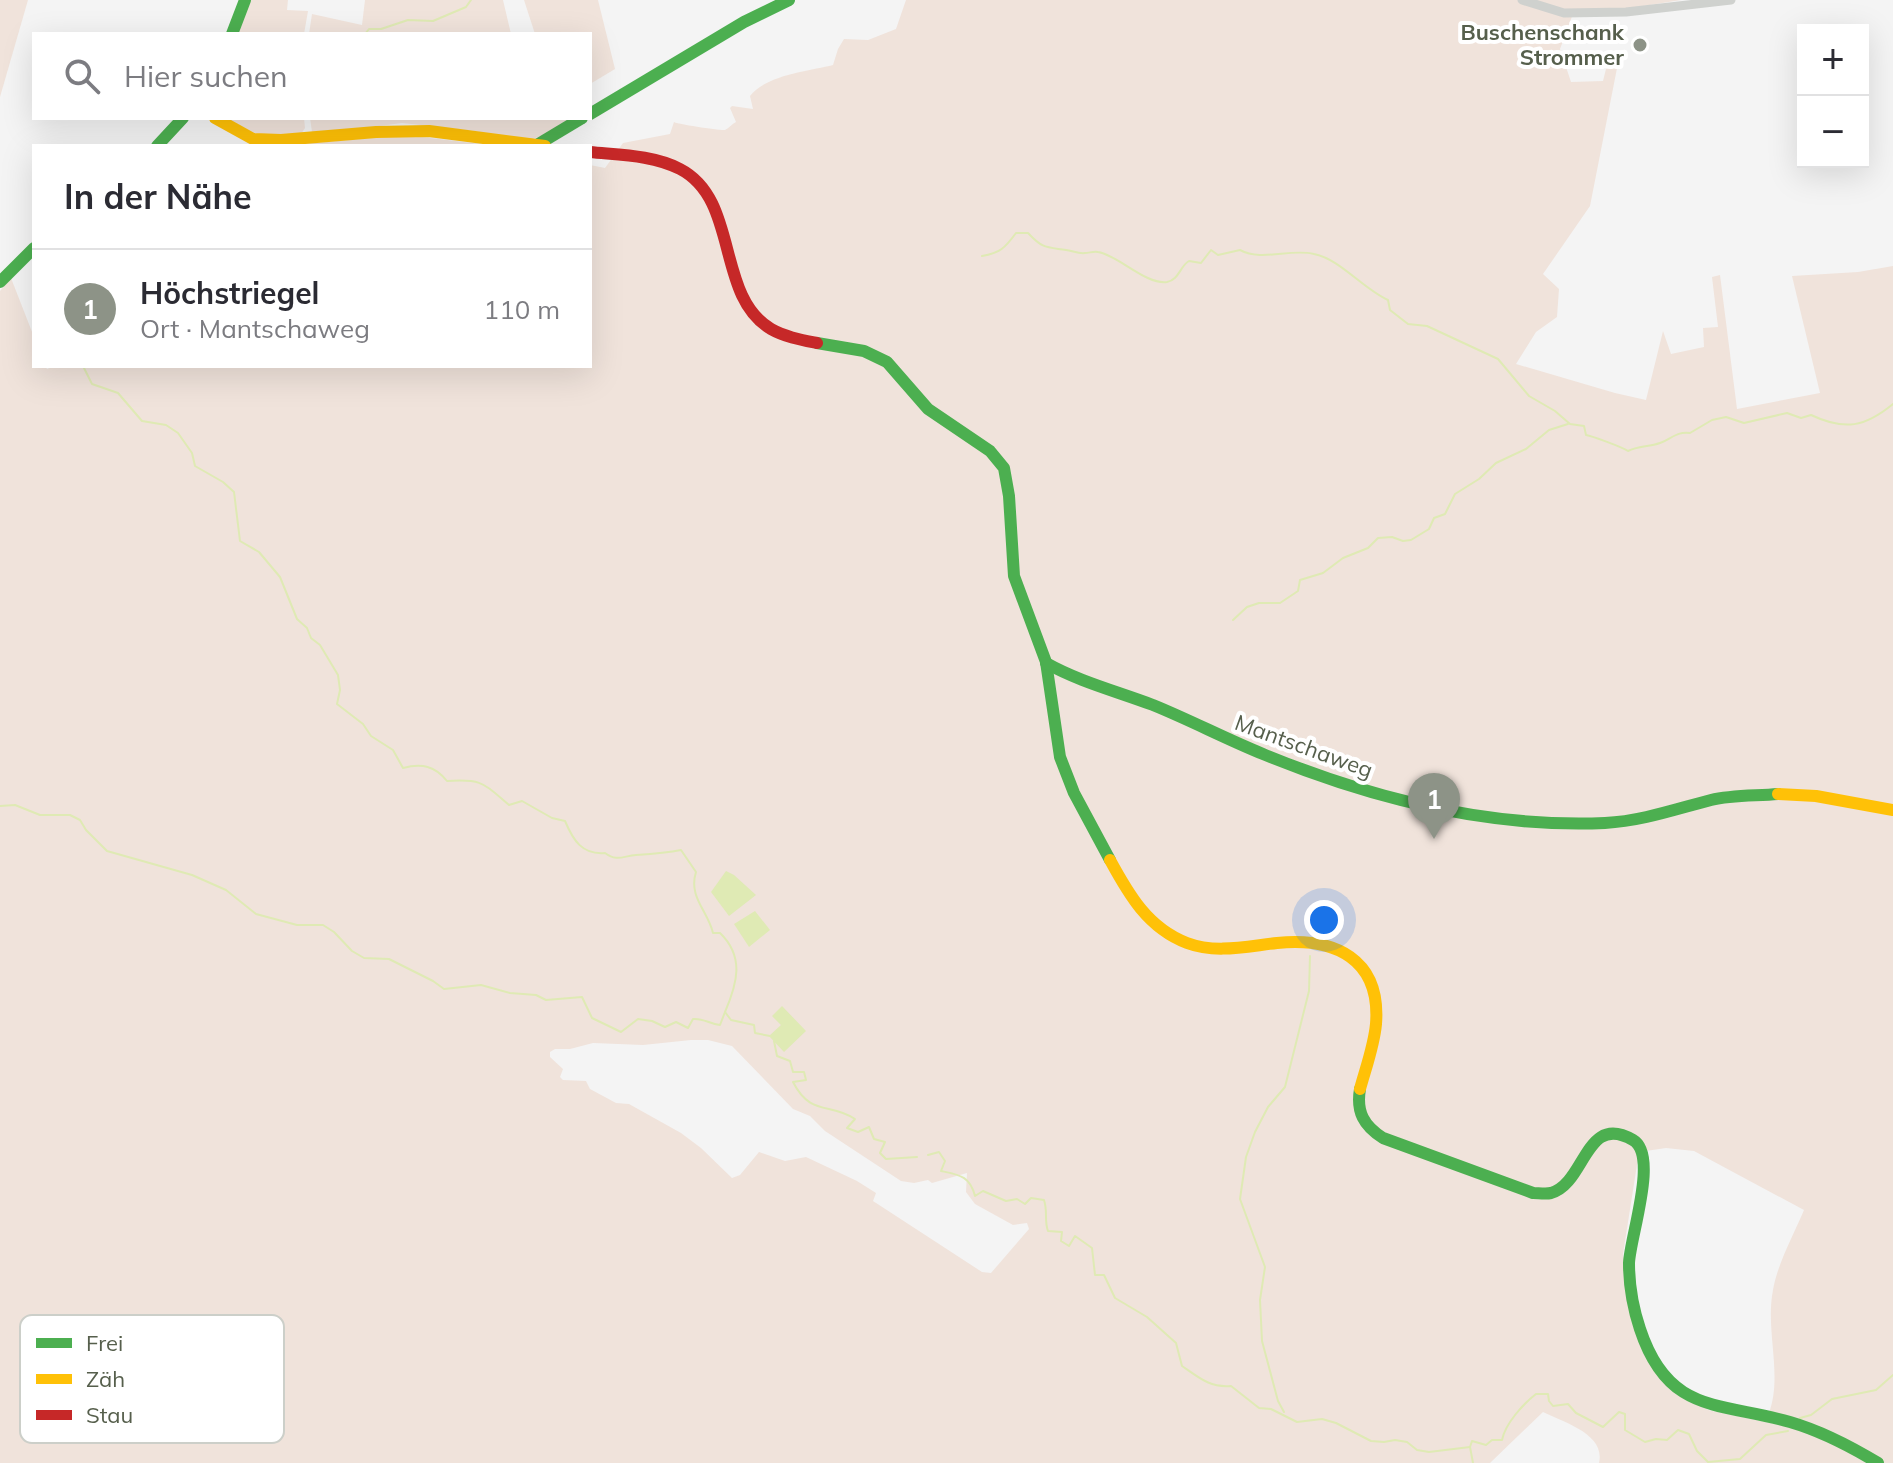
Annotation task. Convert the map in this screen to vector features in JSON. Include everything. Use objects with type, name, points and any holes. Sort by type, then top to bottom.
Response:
[{"type":"street","points":[[233,32],[245,0]]},
{"type":"street","points":[[592,113],[744,22],[789,0]]},
{"type":"street","points":[[1522,0],[1564,13],[1626,12],[1731,0]]},
{"type":"street","points":[[159,144],[181,120]]},
{"type":"street","points":[[219,120],[253,139],[429,131],[529,144]]},
{"type":"street","points":[[539,144],[579,120]]},
{"type":"street","points":[[592,152],[676,165],[690,173],[711,198],[732,265],[747,303],[758,319],[785,334],[880,357],[906,379],[928,408],[997,457],[1003,465],[1008,479],[1010,555],[1046,663],[1061,759],[1088,818],[1134,903],[1153,923],[1178,939],[1197,946],[1298,940],[1329,946],[1359,962],[1370,977],[1376,1014],[1360,1091],[1360,1111],[1367,1125],[1388,1141],[1533,1193],[1548,1194],[1568,1184],[1584,1154],[1595,1141],[1616,1135],[1634,1140],[1641,1148],[1645,1162],[1631,1234],[1629,1268],[1637,1320],[1656,1363],[1682,1392],[1699,1403],[1721,1410],[1779,1419],[1812,1430],[1849,1445],[1878,1463]]},
{"type":"street","points":[[0,282],[32,250]]},
{"type":"street","name":"Mantschaweg","points":[[1046,663],[1073,678],[1152,705],[1265,755],[1381,795],[1432,808],[1522,820],[1605,823],[1647,818],[1715,799],[1779,794],[1831,798],[1893,810]]},
{"type":"shaded area","points":[[0,0],[28,0],[0,97]]},
{"type":"shaded area","points":[[250,0],[288,0],[287,10],[308,11],[304,32],[237,32]]},
{"type":"shaded area","points":[[365,0],[503,0],[511,32],[309,32],[312,14],[362,25]]},
{"type":"shaded area","points":[[524,0],[598,0],[615,69],[592,83],[592,32],[534,32]]},
{"type":"shaded area","points":[[906,0],[1681,0],[1625,9],[1574,11],[1560,49],[1571,82],[1603,81],[1609,57],[1619,58],[1590,206],[1543,274],[1559,289],[1557,317],[1536,332],[1516,364],[1646,400],[1663,331],[1671,354],[1704,347],[1703,328],[1718,327],[1712,277],[1720,275],[1737,409],[1820,393],[1792,276],[1858,272],[1893,266],[1893,1463],[1599,1463],[1596,1444],[1590,1437],[1543,1412],[1490,1463],[0,1463],[0,291],[11,278],[32,332],[32,368],[592,368],[592,165],[605,168],[623,143],[670,134],[674,122],[725,130],[736,122],[730,108],[753,109],[750,96],[766,83],[833,65],[844,39],[868,40],[896,29]],"holes":[[[708,1040],[732,1046],[793,1109],[810,1116],[825,1131],[901,1181],[914,1183],[928,1180],[932,1183],[967,1173],[966,1192],[975,1204],[1013,1225],[1027,1223],[1029,1229],[991,1273],[982,1272],[873,1201],[876,1193],[806,1157],[785,1161],[759,1152],[740,1175],[732,1178],[681,1133],[629,1104],[616,1103],[590,1089],[586,1081],[563,1080],[560,1077],[563,1069],[550,1057],[550,1052],[555,1049],[593,1043],[643,1045]],[[1666,1148],[1694,1151],[1804,1210],[1778,1270],[1771,1305],[1774,1384],[1769,1413],[1780,1425],[1708,1410],[1648,1358],[1625,1284],[1623,1254],[1639,1152]]]},
{"type":"shaded area","points":[[229,120],[304,120],[305,128],[301,134],[261,136]]},
{"type":"shaded area","points":[[310,120],[569,120],[563,128],[524,142],[475,131],[402,123],[312,132]]},
{"type":"shaded area","points":[[404,135],[481,144],[304,144]]},
{"type":"shaded area","points":[[726,871],[756,895],[729,916],[711,892]]},
{"type":"shaded area","points":[[755,911],[770,930],[749,947],[734,924]]},
{"type":"shaded area","points":[[782,1006],[806,1031],[784,1052],[769,1036],[781,1025],[772,1016]]},
{"type":"waterway","points":[[367,32],[408,20],[433,21],[466,7],[471,0]]},
{"type":"waterway","points":[[982,256],[1002,249],[1016,233],[1028,233],[1045,246],[1106,254],[1159,282],[1174,279],[1189,261],[1201,263],[1211,250],[1218,255],[1240,250],[1257,255],[1305,253],[1324,257],[1388,300],[1390,310],[1408,324],[1427,326],[1498,359],[1529,396],[1570,424],[1584,426],[1586,435],[1628,451],[1660,443],[1681,433],[1690,433],[1712,420],[1726,417],[1744,423],[1787,413],[1801,418],[1811,415],[1845,425],[1864,422],[1893,404]]},
{"type":"waterway","points":[[84,368],[92,384],[118,393],[142,421],[166,425],[178,433],[192,453],[195,466],[234,492],[240,541],[259,552],[280,577],[297,619],[320,645],[338,675],[340,690],[337,704],[363,724],[371,736],[393,750],[403,768],[428,767],[447,781],[481,784],[509,805],[522,801],[552,818],[565,821],[575,840],[590,852],[617,858],[681,850],[696,872],[695,889],[713,933],[720,933],[728,942],[736,961],[733,991],[725,1012],[731,1020],[754,1025],[755,1033],[770,1036]]},
{"type":"waterway","points":[[1233,620],[1247,607],[1259,603],[1280,603],[1298,591],[1300,580],[1323,573],[1343,558],[1368,548],[1378,538],[1411,540],[1429,529],[1434,518],[1445,514],[1455,494],[1479,479],[1496,463],[1526,449],[1549,430],[1568,424]]},
{"type":"waterway","points":[[0,806],[15,805],[40,815],[70,815],[80,820],[107,851],[192,875],[226,890],[256,914],[297,925],[323,925],[364,958],[389,959],[444,989],[481,985],[510,993],[536,995],[546,1000],[582,997],[592,1018],[621,1032],[638,1019],[665,1027],[676,1022],[688,1028],[693,1019],[720,1025],[725,1012]]},
{"type":"waterway","points":[[1284,1412],[1278,1401],[1262,1341],[1260,1300],[1265,1267],[1240,1199],[1246,1157],[1255,1132],[1268,1107],[1285,1087],[1309,991],[1310,956]]},
{"type":"waterway","points":[[774,1041],[777,1056],[790,1061],[793,1072],[804,1072],[806,1080],[793,1082],[807,1100],[855,1119],[847,1128],[858,1132],[869,1127],[874,1139],[885,1142],[880,1153],[886,1159],[917,1157]]},
{"type":"waterway","points":[[928,1155],[939,1152],[945,1161],[941,1171],[963,1178],[970,1184],[975,1196],[983,1191],[1006,1201],[1017,1199],[1025,1204],[1031,1198],[1044,1200],[1048,1231],[1062,1232],[1061,1241],[1069,1246],[1075,1236],[1092,1248],[1095,1275],[1104,1275],[1115,1298],[1147,1317],[1176,1343],[1182,1366],[1205,1381],[1231,1386],[1259,1408],[1271,1409],[1297,1422],[1322,1419],[1371,1441],[1407,1442],[1417,1450],[1429,1452],[1470,1447]]},
{"type":"waterway","points":[[1800,1418],[1811,1415],[1832,1399],[1876,1390],[1893,1375]]},
{"type":"waterway","points":[[1473,1463],[1472,1441],[1486,1445],[1492,1440],[1502,1440],[1515,1415],[1536,1394],[1548,1394],[1553,1406],[1568,1404],[1576,1413],[1603,1427],[1619,1412],[1625,1414],[1625,1430],[1645,1442],[1667,1440],[1678,1430],[1689,1434],[1697,1451],[1708,1462],[1740,1459],[1766,1435],[1788,1431]]},
{"type":"traffic: fast","points":[[233,32],[245,0]]},
{"type":"traffic: fast","points":[[592,113],[744,22],[789,0]]},
{"type":"traffic: fast","points":[[159,144],[181,120]]},
{"type":"traffic: fast","points":[[539,144],[579,120]]},
{"type":"traffic: fast","points":[[0,282],[32,250]]},
{"type":"traffic: fast","points":[[817,343],[864,351],[887,362],[928,409],[990,451],[1004,468],[1014,576],[1046,662],[1060,757],[1074,793],[1110,860]]},
{"type":"traffic: fast","points":[[1046,663],[1304,770],[1388,796],[1474,815],[1518,821],[1605,823],[1646,817],[1719,798],[1778,794]]},
{"type":"traffic: fast","points":[[1360,1089],[1359,1105],[1363,1118],[1383,1138],[1533,1193],[1551,1193],[1563,1187],[1595,1142],[1605,1135],[1617,1134],[1633,1140],[1640,1149],[1643,1162],[1641,1197],[1629,1263],[1633,1305],[1652,1357],[1665,1377],[1681,1391],[1699,1400],[1802,1426],[1878,1463]]},
{"type":"traffic: slow","points":[[219,120],[253,139],[429,131],[530,144]]},
{"type":"traffic: slow","points":[[1778,794],[1816,796],[1893,810]]},
{"type":"traffic: slow","points":[[1110,860],[1141,909],[1161,929],[1187,943],[1221,949],[1298,942],[1318,944],[1350,957],[1362,968],[1371,983],[1376,1002],[1375,1032],[1360,1089]]},
{"type":"traffic: jam","points":[[592,152],[636,156],[670,164],[699,183],[712,202],[733,272],[753,314],[776,332],[817,343]]},
{"type":"place","name":"Buschenschank Strommer","points":[[1640,45]]},
{"type":"place","name":"Höchstriegel","points":[[1434,839]]}]
